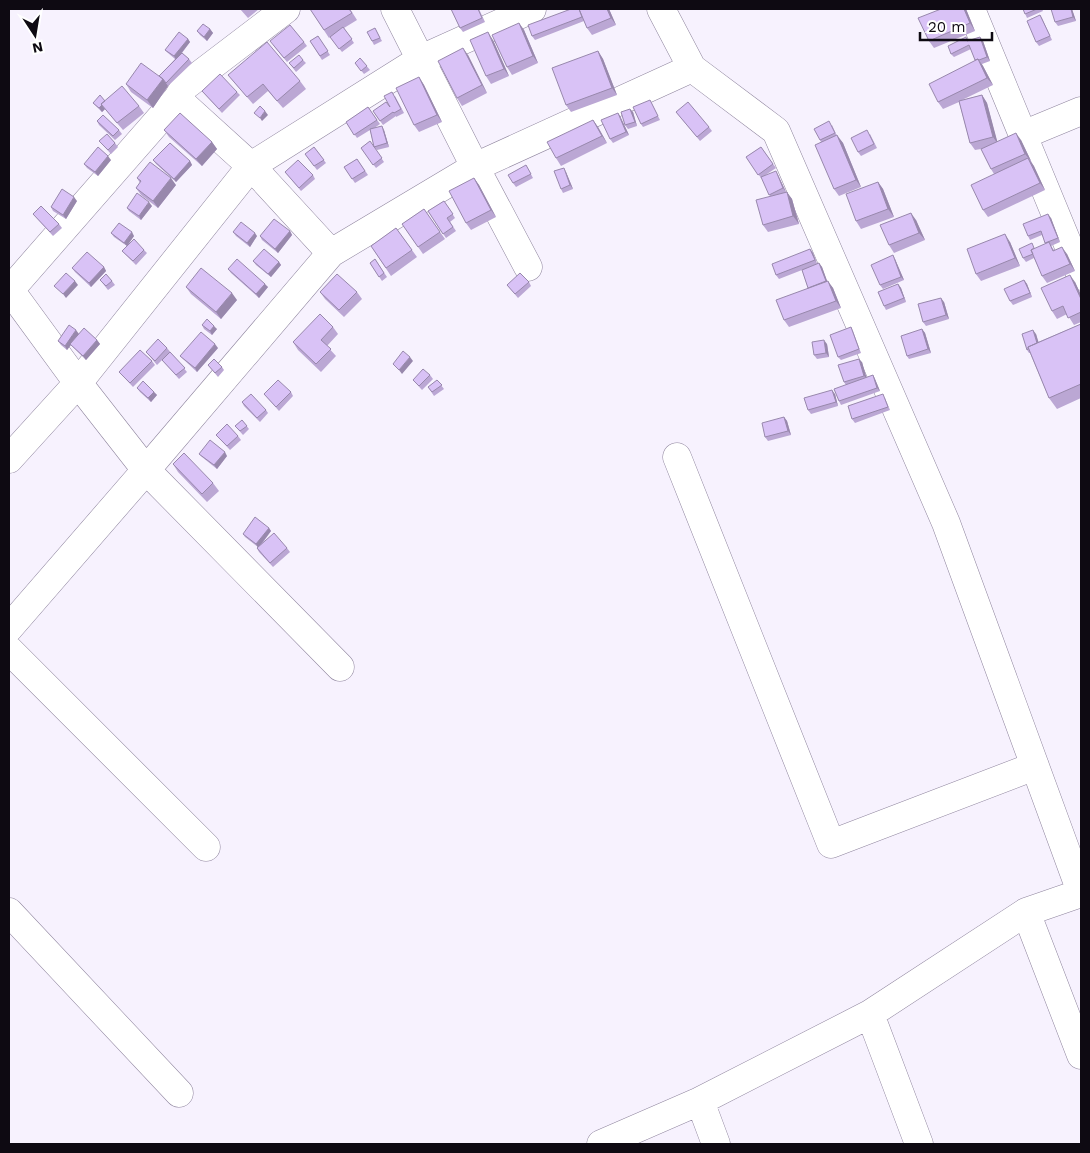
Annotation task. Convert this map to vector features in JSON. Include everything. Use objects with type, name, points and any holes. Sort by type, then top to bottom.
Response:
[{"type":"street","points":[[286,9],[185,86],[177,99],[10,290],[78,383],[146,470],[340,667]]},
{"type":"street","points":[[395,9],[528,267]]},
{"type":"street","points":[[9,459],[78,383],[251,166],[421,59],[532,9]]},
{"type":"street","points":[[601,1144],[700,1101],[870,1014],[1026,912],[1081,893],[946,522],[776,131],[692,68],[661,9]]},
{"type":"street","points":[[971,9],[1081,276]]},
{"type":"street","points":[[9,628],[332,253],[475,167],[692,68]]},
{"type":"street","points":[[177,99],[251,166],[332,253]]},
{"type":"street","points":[[1023,135],[1081,111]]},
{"type":"street","points":[[678,457],[831,844],[1035,766]]},
{"type":"street","points":[[9,650],[206,847]]},
{"type":"street","points":[[9,912],[179,1093]]},
{"type":"street","points":[[1026,912],[1081,1055]]},
{"type":"street","points":[[870,1014],[919,1144]]},
{"type":"street","points":[[700,1101],[716,1144]]},
{"type":"building","points":[[310,9],[349,9],[352,13],[324,30]]},
{"type":"building","points":[[451,9],[478,9],[482,18],[460,28]]},
{"type":"building","points":[[571,9],[579,9],[582,17],[532,36],[528,25]]},
{"type":"building","points":[[579,9],[607,9],[611,18],[587,28]]},
{"type":"building","points":[[941,9],[964,9],[970,23],[929,41],[918,18]]},
{"type":"building","points":[[1023,9],[1037,9],[1025,14]]},
{"type":"building","points":[[1051,9],[1071,9],[1073,17],[1055,22]]},
{"type":"building","points":[[1040,15],[1050,36],[1036,42],[1027,21]]},
{"type":"building","points":[[519,23],[533,56],[507,67],[492,35]]},
{"type":"building","points":[[203,24],[210,29],[204,37],[197,31]]},
{"type":"building","points":[[290,25],[304,42],[284,58],[270,41]]},
{"type":"building","points":[[343,27],[352,39],[339,49],[330,37]]},
{"type":"building","points":[[375,28],[380,38],[372,41],[367,32]]},
{"type":"building","points":[[179,32],[188,39],[174,56],[165,50]]},
{"type":"building","points":[[488,32],[504,69],[486,76],[470,40]]},
{"type":"building","points":[[318,36],[328,51],[320,56],[310,41]]},
{"type":"building","points":[[966,37],[967,41],[980,37],[987,57],[975,60],[969,45],[951,54],[948,46]]},
{"type":"building","points":[[267,42],[300,81],[277,101],[263,84],[247,97],[228,75]]},
{"type":"building","points":[[463,48],[482,85],[457,98],[438,61]]},
{"type":"building","points":[[598,51],[612,88],[566,105],[552,68]]},
{"type":"building","points":[[182,53],[189,59],[166,83],[159,76]]},
{"type":"building","points":[[299,55],[303,60],[294,68],[289,63]]},
{"type":"building","points":[[360,58],[367,66],[361,71],[355,63]]},
{"type":"building","points":[[978,59],[987,78],[938,102],[929,84]]},
{"type":"building","points":[[141,63],[163,79],[147,100],[126,84]]},
{"type":"building","points":[[220,74],[237,92],[219,109],[202,91]]},
{"type":"building","points":[[419,77],[437,115],[414,125],[396,88]]},
{"type":"building","points":[[122,86],[139,106],[117,123],[101,104]]},
{"type":"building","points":[[392,92],[401,109],[380,121],[373,111],[386,102],[390,107],[384,96]]},
{"type":"building","points":[[100,95],[105,101],[99,108],[93,103]]},
{"type":"building","points":[[982,95],[993,137],[970,143],[959,101]]},
{"type":"building","points":[[650,100],[658,116],[641,124],[633,107]]},
{"type":"building","points":[[688,102],[709,127],[697,137],[676,112]]},
{"type":"building","points":[[260,106],[265,111],[260,118],[254,113]]},
{"type":"building","points":[[368,107],[377,120],[354,135],[346,122]]},
{"type":"building","points":[[630,109],[635,122],[625,125],[621,112]]},
{"type":"building","points":[[180,113],[212,142],[196,159],[164,130]]},
{"type":"building","points":[[618,113],[626,132],[610,139],[601,120]]},
{"type":"building","points":[[103,115],[119,130],[113,136],[97,121]]},
{"type":"building","points":[[593,120],[602,136],[556,158],[547,142]]},
{"type":"building","points":[[829,121],[835,133],[820,140],[814,129]]},
{"type":"building","points":[[382,126],[387,143],[374,147],[370,129]]},
{"type":"building","points":[[867,130],[874,144],[858,152],[851,138]]},
{"type":"building","points":[[1016,133],[1025,154],[991,169],[981,149]]},
{"type":"building","points":[[107,134],[115,143],[108,150],[99,141]]},
{"type":"building","points":[[837,135],[856,180],[834,189],[815,145]]},
{"type":"building","points":[[370,141],[382,158],[373,165],[361,148]]},
{"type":"building","points":[[170,143],[190,161],[174,179],[153,160]]},
{"type":"building","points":[[98,147],[108,156],[95,172],[84,164]]},
{"type":"building","points":[[314,147],[324,160],[314,166],[305,154]]},
{"type":"building","points":[[761,147],[773,164],[758,175],[746,157]]},
{"type":"building","points":[[1028,158],[1040,183],[983,210],[971,185]]},
{"type":"building","points":[[357,159],[365,171],[352,179],[344,167]]},
{"type":"building","points":[[298,160],[313,175],[299,188],[285,172]]},
{"type":"building","points":[[150,162],[171,178],[153,201],[136,188],[141,181],[137,178]]},
{"type":"building","points":[[526,165],[531,174],[513,183],[508,175]]},
{"type":"building","points":[[564,168],[570,185],[561,189],[554,171]]},
{"type":"building","points":[[776,171],[783,188],[769,195],[761,177]]},
{"type":"building","points":[[474,178],[491,210],[466,223],[449,191]]},
{"type":"building","points":[[878,182],[888,209],[856,221],[846,194]]},
{"type":"building","points":[[62,189],[74,197],[63,215],[51,207]]},
{"type":"building","points":[[787,192],[793,216],[763,225],[756,200]]},
{"type":"building","points":[[137,193],[149,202],[139,216],[127,208]]},
{"type":"building","points":[[444,201],[453,214],[447,218],[453,227],[443,234],[428,211]]},
{"type":"building","points":[[41,206],[59,224],[50,232],[33,214]]},
{"type":"building","points":[[424,209],[440,232],[418,247],[402,224]]},
{"type":"building","points":[[911,213],[919,233],[889,245],[880,225]]},
{"type":"building","points":[[1048,214],[1058,238],[1045,243],[1041,231],[1028,236],[1023,224]]},
{"type":"building","points":[[274,219],[290,231],[275,249],[260,236]]},
{"type":"building","points":[[241,222],[255,233],[247,243],[233,232]]},
{"type":"building","points":[[119,223],[132,232],[124,243],[111,233]]},
{"type":"building","points":[[396,228],[412,250],[386,268],[371,246]]},
{"type":"building","points":[[1005,234],[1015,258],[976,274],[967,249]]},
{"type":"building","points":[[134,239],[144,250],[133,261],[122,251]]},
{"type":"building","points":[[1049,242],[1053,251],[1062,247],[1070,264],[1042,276],[1031,250]]},
{"type":"building","points":[[1032,243],[1034,248],[1031,250],[1033,254],[1023,258],[1019,249]]},
{"type":"building","points":[[264,249],[279,262],[268,274],[253,261]]},
{"type":"building","points":[[810,249],[815,260],[776,275],[772,264]]},
{"type":"building","points":[[87,252],[104,267],[89,283],[72,268]]},
{"type":"building","points":[[893,255],[901,277],[880,285],[871,265]]},
{"type":"building","points":[[237,259],[265,284],[256,294],[228,269]]},
{"type":"building","points":[[375,259],[384,273],[379,277],[370,263]]},
{"type":"building","points":[[819,263],[826,281],[808,288],[802,270]]},
{"type":"building","points":[[201,268],[232,293],[216,312],[186,287]]},
{"type":"building","points":[[66,273],[75,281],[63,294],[54,286]]},
{"type":"building","points":[[520,273],[529,282],[515,294],[507,285]]},
{"type":"building","points":[[106,274],[112,281],[106,286],[100,280]]},
{"type":"building","points":[[337,274],[357,292],[339,310],[320,292]]},
{"type":"building","points":[[1070,275],[1081,299],[1081,312],[1068,318],[1063,306],[1052,311],[1041,288]]},
{"type":"building","points":[[1024,280],[1030,293],[1010,301],[1004,289]]},
{"type":"building","points":[[828,281],[836,301],[784,320],[776,300]]},
{"type":"building","points":[[898,284],[904,298],[884,306],[878,292]]},
{"type":"building","points":[[941,298],[946,315],[923,322],[918,304]]},
{"type":"building","points":[[320,314],[333,327],[321,340],[331,349],[316,364],[293,342]]},
{"type":"building","points":[[207,319],[214,326],[210,331],[202,325]]},
{"type":"building","points":[[1081,324],[1081,384],[1049,398],[1028,347]]},
{"type":"building","points":[[69,325],[76,330],[65,346],[58,341]]},
{"type":"building","points":[[851,327],[859,349],[838,357],[830,335]]},
{"type":"building","points":[[84,328],[97,340],[83,356],[70,344]]},
{"type":"building","points":[[922,329],[928,349],[907,356],[901,336]]},
{"type":"building","points":[[1033,330],[1037,343],[1028,347],[1027,350],[1022,334]]},
{"type":"building","points":[[201,332],[215,344],[195,368],[180,356]]},
{"type":"building","points":[[158,339],[167,348],[155,361],[146,352]]},
{"type":"building","points":[[824,340],[826,353],[814,355],[812,342]]},
{"type":"building","points":[[140,350],[152,361],[130,383],[119,372]]},
{"type":"building","points":[[403,351],[410,357],[399,370],[393,364]]},
{"type":"building","points":[[170,352],[185,368],[176,375],[162,360]]},
{"type":"building","points":[[214,359],[222,367],[215,373],[208,365]]},
{"type":"building","points":[[859,359],[864,376],[844,382],[838,365]]},
{"type":"building","points":[[423,369],[430,375],[419,386],[413,380]]},
{"type":"building","points":[[873,375],[877,388],[839,401],[834,389]]},
{"type":"building","points":[[278,380],[291,392],[276,407],[264,394]]},
{"type":"building","points":[[437,380],[442,385],[432,392],[428,387]]},
{"type":"building","points":[[143,381],[154,392],[148,398],[137,388]]},
{"type":"building","points":[[832,390],[836,402],[808,410],[804,398]]},
{"type":"building","points":[[251,394],[266,410],[257,418],[242,402]]},
{"type":"building","points":[[883,394],[888,407],[852,419],[848,406]]},
{"type":"building","points":[[784,417],[788,431],[765,437],[762,423]]},
{"type":"building","points":[[242,420],[247,426],[240,431],[235,426]]},
{"type":"building","points":[[227,424],[238,436],[227,446],[216,435]]},
{"type":"building","points":[[210,440],[225,452],[214,465],[199,454]]},
{"type":"building","points":[[184,453],[213,483],[202,494],[173,464]]},
{"type":"building","points":[[255,517],[269,528],[256,544],[243,534]]},
{"type":"building","points":[[274,533],[287,548],[270,563],[257,548]]}]
